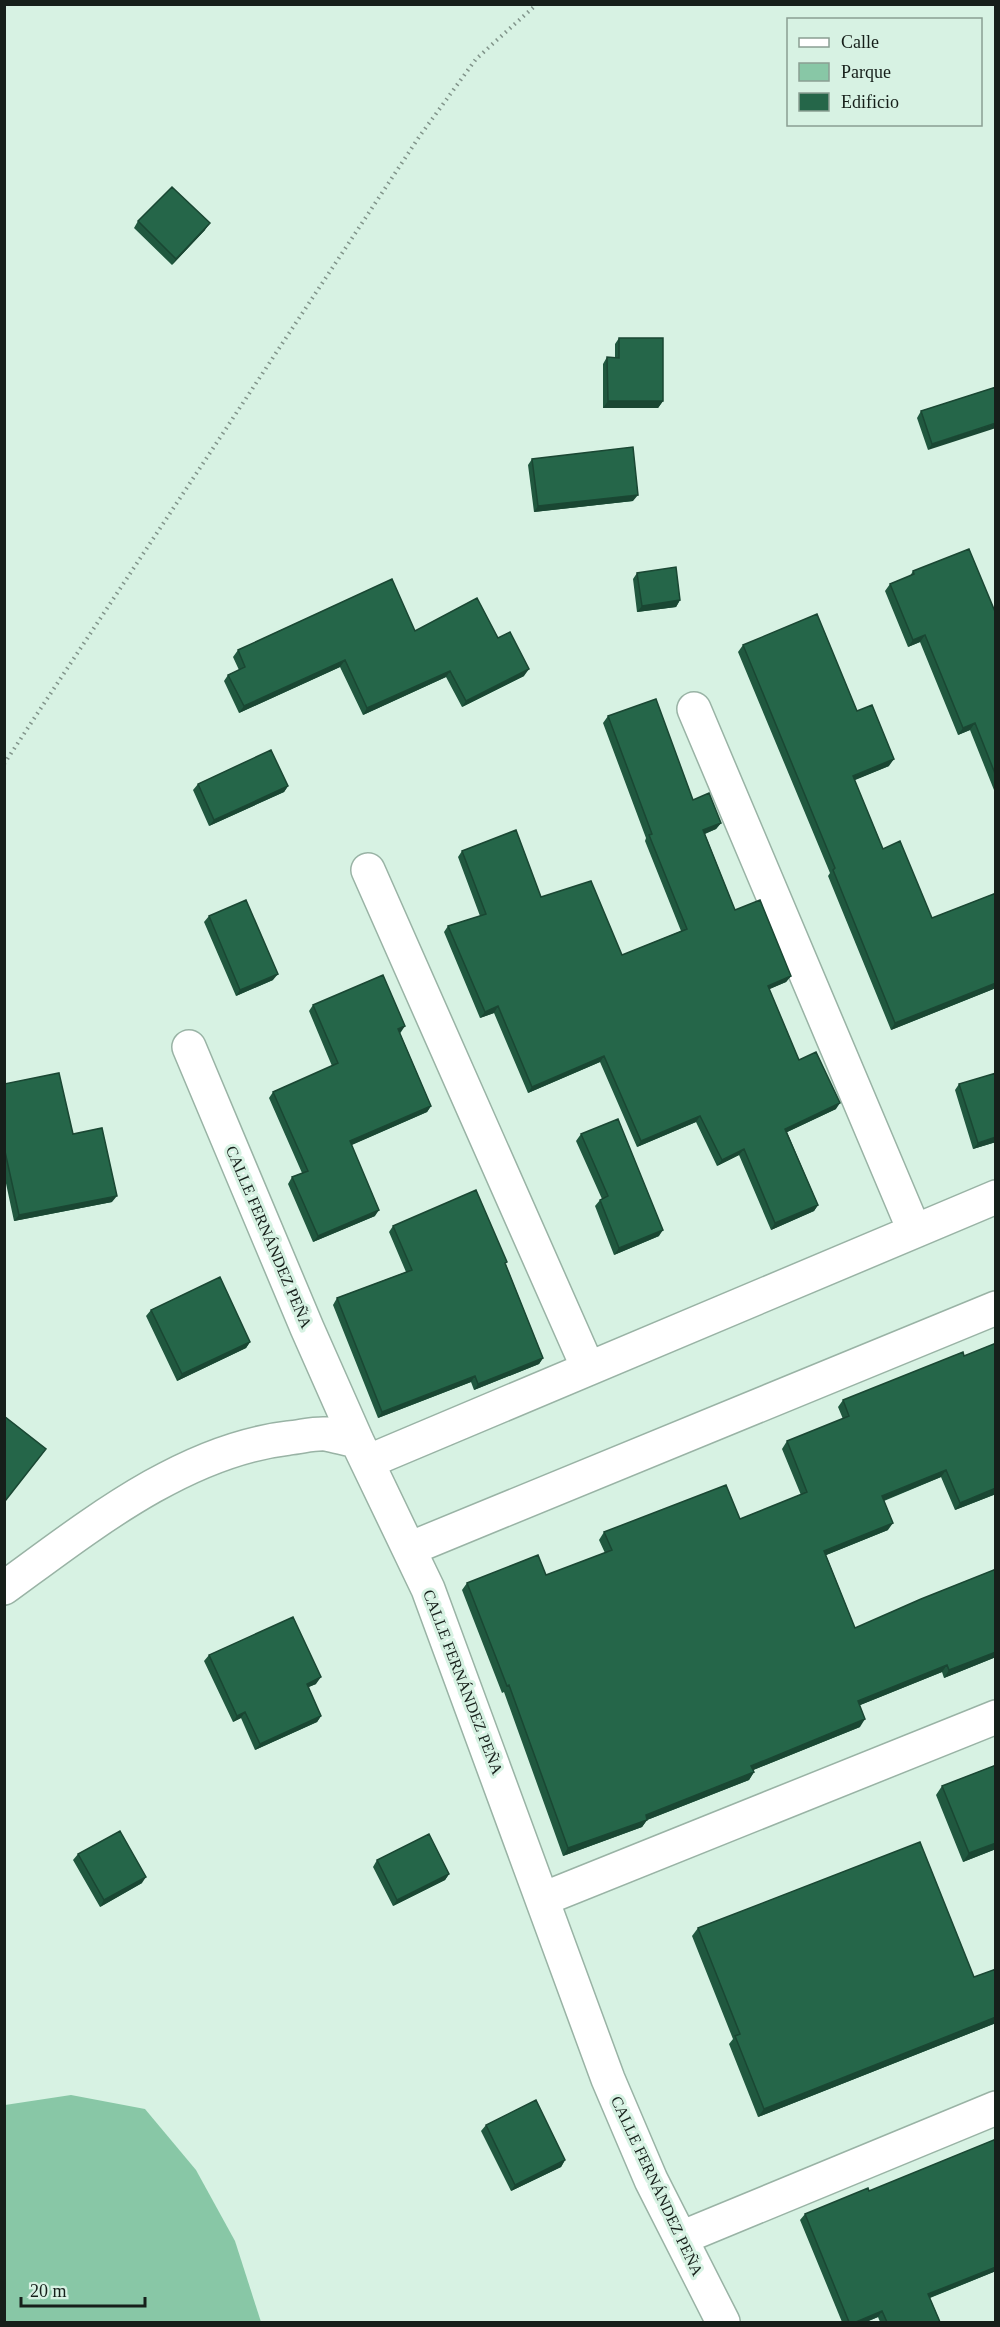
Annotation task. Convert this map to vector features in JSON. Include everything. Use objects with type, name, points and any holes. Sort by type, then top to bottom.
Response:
[{"type":"street","points":[[694,709],[914,1230]]},
{"type":"street","points":[[368,870],[588,1368]]},
{"type":"street","name":"CALLE FERNÁNDEZ PEÑA","points":[[189,1047],[307,1328],[436,1610],[608,2079],[651,2180],[723,2322]]},
{"type":"street","points":[[4,1588],[98,1520],[168,1479],[221,1455],[275,1440],[323,1434],[362,1451],[588,1368],[996,1197]]},
{"type":"street","points":[[409,1549],[996,1308]]},
{"type":"street","points":[[543,1899],[996,1717]]},
{"type":"street","points":[[681,2238],[996,2108]]},
{"type":"path","points":[[4,764],[419,137],[476,58],[537,4]]},
{"type":"green space","points":[[71,2095],[145,2109],[196,2170],[235,2241],[261,2322],[5,2322],[5,2105]]},
{"type":"building","points":[[172,187],[210,223],[176,259],[138,221]]},
{"type":"building","points":[[619,338],[663,338],[663,401],[608,401],[607,357],[619,358]]},
{"type":"building","points":[[996,387],[996,423],[932,444],[921,411]]},
{"type":"building","points":[[633,447],[638,495],[538,506],[532,459]]},
{"type":"building","points":[[969,549],[996,614],[996,776],[975,723],[963,728],[925,635],[913,640],[890,584],[914,574],[913,571]]},
{"type":"building","points":[[676,567],[680,600],[642,606],[637,573]]},
{"type":"building","points":[[392,579],[415,631],[477,598],[498,638],[510,632],[529,669],[466,701],[450,671],[367,708],[345,660],[244,706],[228,675],[245,667],[238,650]]},
{"type":"building","points":[[817,614],[857,711],[872,705],[894,759],[853,776],[883,849],[900,841],[932,918],[996,893],[996,983],[895,1023],[833,870],[835,868],[743,645]]},
{"type":"building","points":[[656,699],[693,800],[709,793],[721,823],[703,830],[735,910],[760,900],[791,976],[768,986],[799,1060],[816,1052],[840,1103],[785,1129],[818,1205],[775,1223],[744,1149],[722,1160],[700,1116],[641,1141],[604,1056],[532,1087],[498,1006],[485,1012],[448,926],[486,914],[462,851],[516,830],[541,897],[591,881],[622,955],[687,929],[649,835],[652,834],[608,716]]},
{"type":"building","points":[[271,750],[288,786],[214,820],[198,784]]},
{"type":"building","points":[[246,900],[278,974],[240,990],[209,916]]},
{"type":"building","points":[[383,975],[405,1026],[398,1029],[431,1106],[350,1141],[379,1210],[318,1236],[292,1177],[308,1171],[273,1092],[338,1063],[313,1005]]},
{"type":"building","points":[[59,1073],[73,1134],[102,1128],[117,1196],[19,1215],[4,1147],[4,1084]]},
{"type":"building","points":[[996,1073],[996,1137],[978,1143],[959,1084]]},
{"type":"building","points":[[618,1119],[663,1230],[619,1248],[600,1200],[608,1196],[581,1134]]},
{"type":"building","points":[[476,1190],[507,1262],[505,1263],[543,1358],[478,1384],[475,1376],[382,1412],[337,1298],[412,1270],[393,1226]]},
{"type":"building","points":[[220,1277],[250,1342],[182,1374],[151,1310]]},
{"type":"building","points":[[996,1343],[996,1488],[960,1503],[946,1470],[882,1496],[893,1523],[824,1551],[855,1628],[996,1569],[996,1652],[949,1670],[947,1665],[858,1701],[865,1719],[751,1766],[754,1772],[646,1815],[647,1820],[568,1848],[509,1685],[507,1686],[467,1583],[538,1555],[546,1575],[612,1550],[604,1532],[726,1485],[740,1519],[807,1492],[787,1441],[849,1416],[843,1400],[963,1352],[964,1356]]},
{"type":"building","points":[[4,1416],[46,1449],[5,1501],[4,1500]]},
{"type":"building","points":[[293,1617],[321,1677],[307,1684],[321,1716],[260,1744],[245,1712],[237,1716],[209,1655]]},
{"type":"building","points":[[996,1765],[996,1843],[969,1853],[942,1786]]},
{"type":"building","points":[[120,1831],[146,1877],[104,1900],[78,1854]]},
{"type":"building","points":[[429,1834],[449,1874],[397,1900],[377,1860]]},
{"type":"building","points":[[920,1842],[974,1977],[996,1969],[996,2017],[764,2109],[735,2036],[740,2034],[698,1928]]},
{"type":"building","points":[[536,2100],[565,2160],[515,2185],[486,2125]]},
{"type":"building","points":[[996,2139],[996,2267],[928,2294],[940,2322],[887,2322],[882,2311],[856,2322],[849,2322],[805,2214],[868,2188],[869,2191]]}]
